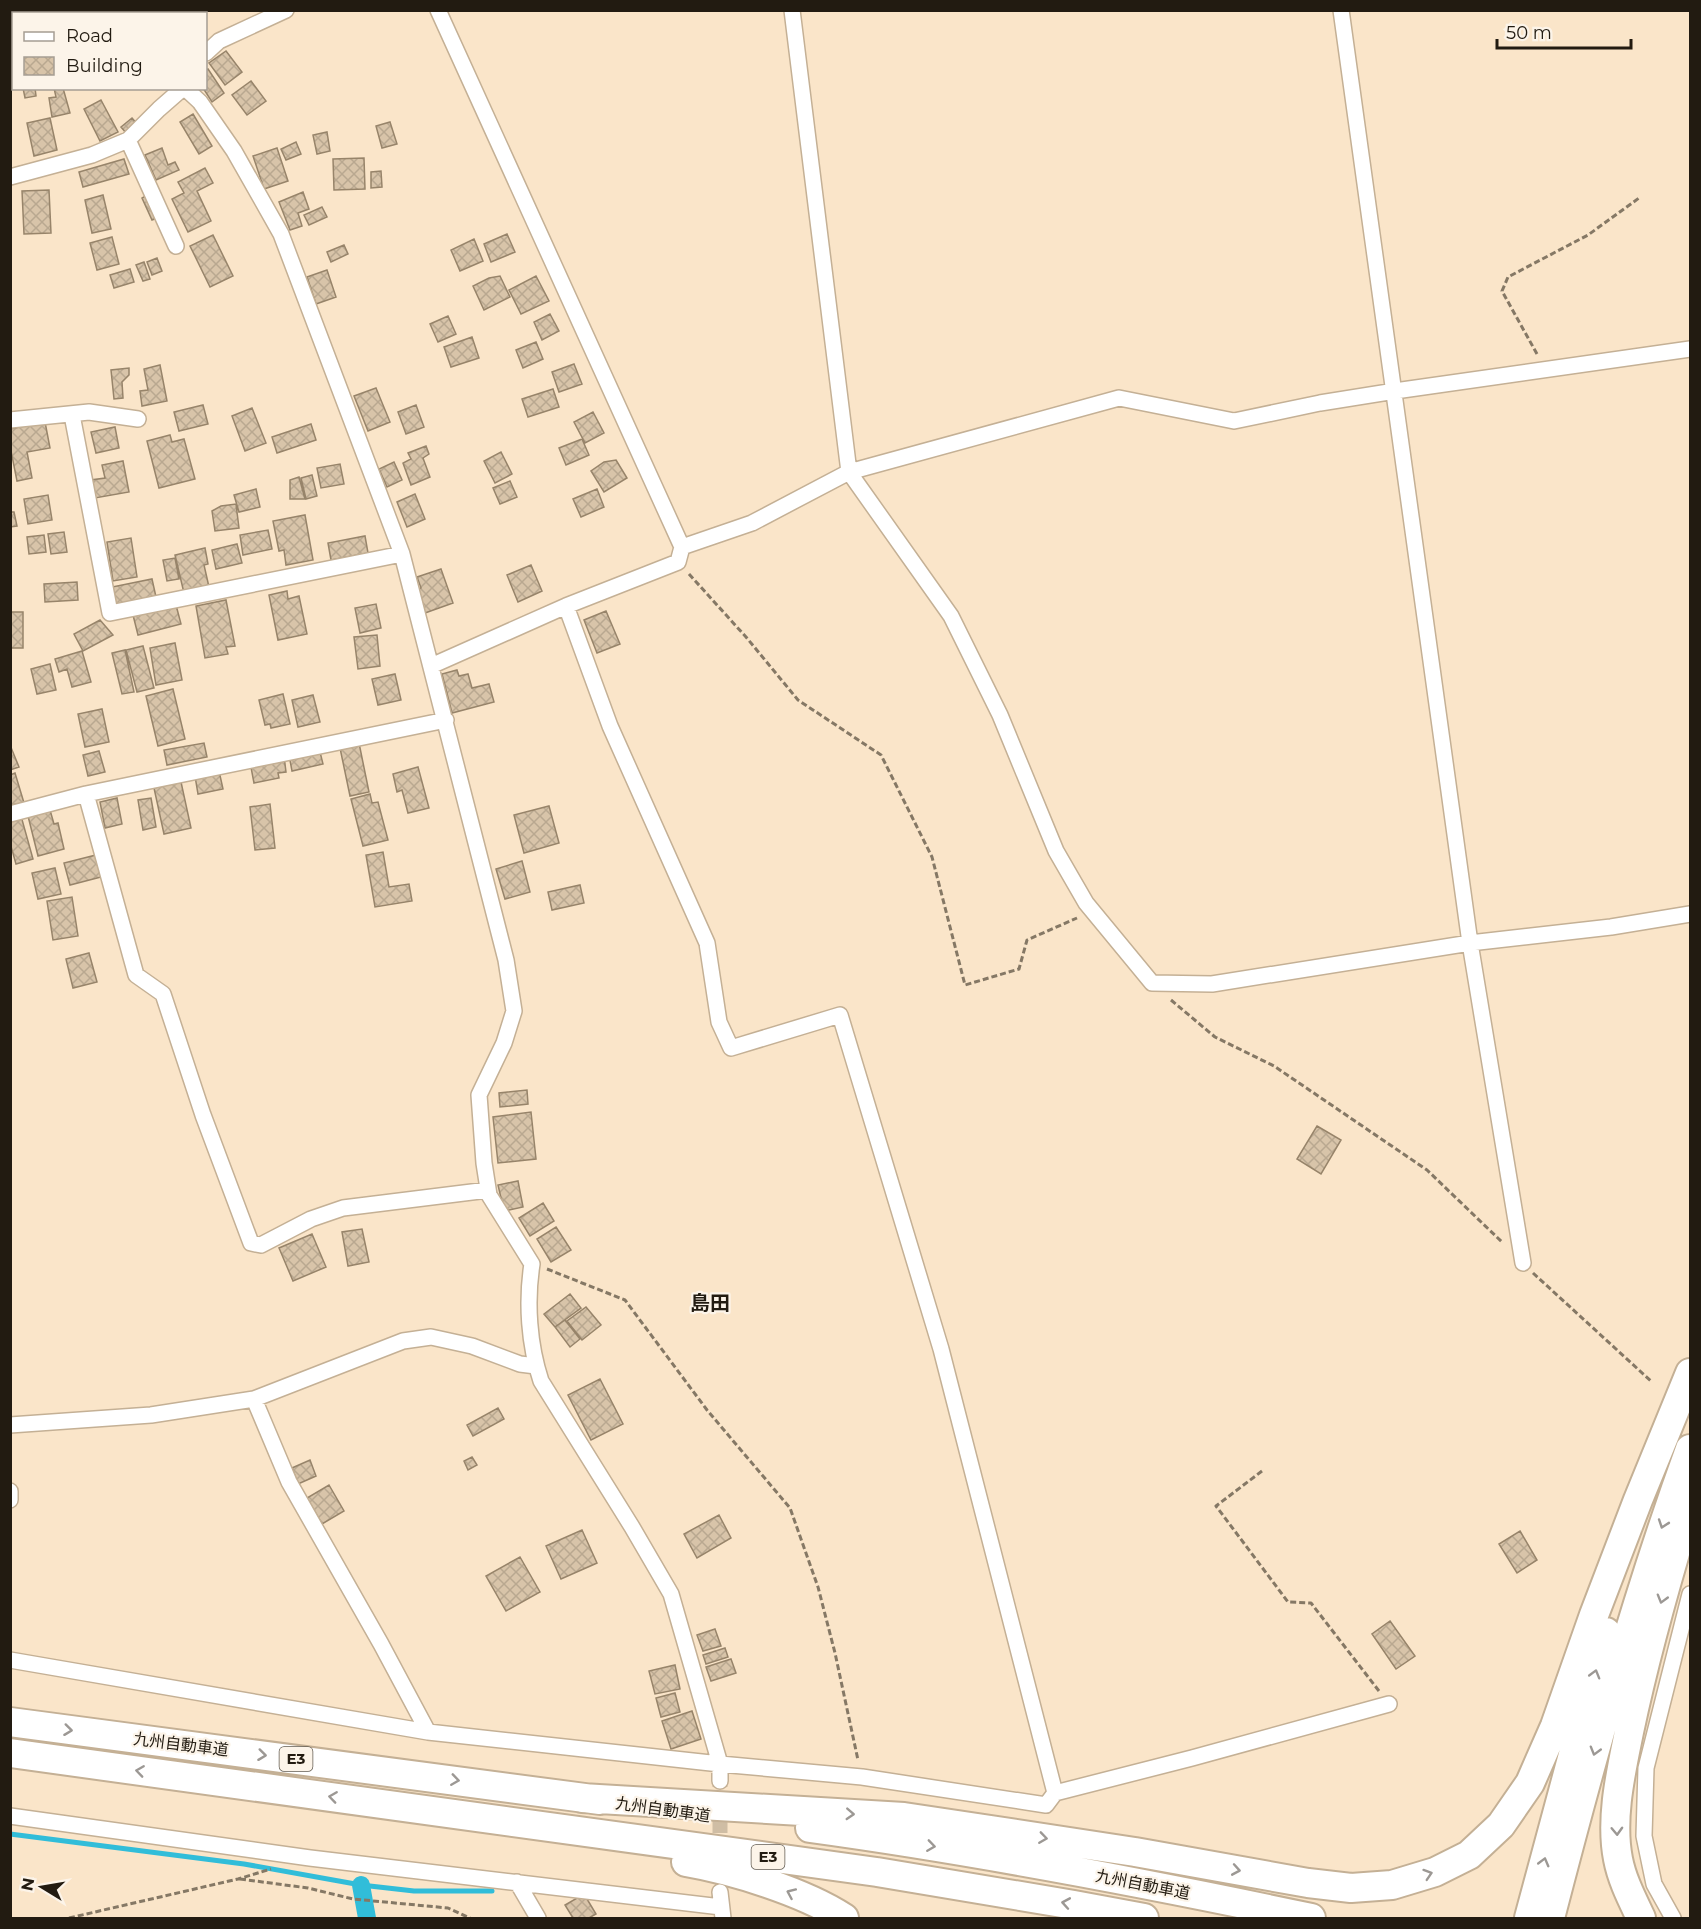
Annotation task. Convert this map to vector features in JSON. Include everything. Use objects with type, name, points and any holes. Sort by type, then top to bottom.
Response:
[{"type":"highway","points":[[582,1798],[904,1817],[1135,1852],[1308,1883],[1351,1888],[1392,1885],[1435,1872],[1469,1855],[1501,1825],[1530,1783],[1555,1726],[1634,1510],[1690,1375]]},
{"type":"highway","points":[[1529,1918],[1610,1621],[1690,1375]]},
{"type":"highway","points":[[1550,1918],[1626,1642],[1663,1524],[1690,1449]]},
{"type":"highway","points":[[1641,1918],[1628,1890],[1618,1858],[1616,1824],[1622,1766],[1636,1695],[1690,1503]]},
{"type":"highway","name":"九州自動車道","points":[[10,1722],[966,1851],[1120,1879],[1311,1918]]},
{"type":"highway","name":"九州自動車道","points":[[10,1753],[877,1872],[1144,1918]]},
{"type":"highway","points":[[391,1805],[703,1865],[780,1888],[844,1918]]},
{"type":"street","points":[[207,52],[219,41],[286,10]]},
{"type":"street","points":[[438,10],[680,554]]},
{"type":"street","points":[[792,10],[849,472],[951,616],[1000,715],[1056,851],[1086,903],[1152,983],[1212,984],[1470,943],[1611,927],[1690,914]]},
{"type":"street","points":[[1341,10],[1470,943],[1523,1263]]},
{"type":"street","points":[[10,177],[92,155],[128,140],[182,90]]},
{"type":"street","points":[[186,90],[200,102],[234,151],[281,234],[402,554],[506,960],[514,1011],[504,1043],[479,1095],[489,1195],[532,1264],[529,1284],[530,1314],[536,1366],[541,1382],[671,1594],[720,1764],[720,1781]]},
{"type":"street","points":[[128,140],[176,246]]},
{"type":"street","points":[[431,666],[752,524],[849,472],[1119,398],[1234,421],[1395,390],[1690,349]]},
{"type":"street","points":[[10,420],[89,412],[138,419]]},
{"type":"street","points":[[72,415],[110,613],[402,554]]},
{"type":"street","points":[[566,606],[610,726],[707,943],[719,1022],[731,1048],[840,1015],[941,1349],[1055,1793]]},
{"type":"street","points":[[10,814],[86,794],[446,720]]},
{"type":"street","points":[[86,794],[136,975],[164,994],[203,1115],[251,1243],[261,1245],[311,1219],[343,1208],[488,1190]]},
{"type":"street","points":[[10,1425],[151,1415],[254,1399],[403,1341],[431,1337],[472,1346],[520,1364],[536,1366]]},
{"type":"street","points":[[254,1399],[288,1482],[381,1644],[428,1732]]},
{"type":"street","points":[[10,1491],[10,1500]]},
{"type":"street","points":[[1672,1918],[1654,1884],[1644,1836],[1646,1768],[1690,1594]]},
{"type":"street","points":[[10,1660],[428,1732],[862,1777],[1046,1805],[1055,1793],[1389,1704]]},
{"type":"street","points":[[10,1816],[310,1858],[721,1906]]},
{"type":"street","points":[[517,1882],[538,1918]]},
{"type":"path","points":[[1545,369],[1502,291],[1508,277],[1588,235],[1640,198]]},
{"type":"path","points":[[680,554],[798,700],[881,755],[932,857],[965,985],[1019,969],[1027,940],[1094,911]]},
{"type":"path","points":[[1152,983],[1215,1037],[1274,1066],[1427,1170],[1523,1263],[1652,1382]]},
{"type":"path","points":[[532,1264],[625,1300],[707,1410],[790,1508],[818,1587],[862,1777]]},
{"type":"path","points":[[1262,1471],[1216,1506],[1288,1602],[1311,1603],[1389,1704]]},
{"type":"path","points":[[69,1918],[238,1879],[310,1858]]},
{"type":"path","points":[[238,1879],[308,1888],[352,1899],[448,1908],[470,1918]]},
{"type":"building","points":[[15,10],[42,10],[12,12],[12,22],[10,23],[10,13]]},
{"type":"building","points":[[226,51],[242,72],[225,85],[209,63]]},
{"type":"building","points":[[207,70],[224,93],[212,102],[204,90],[207,90]]},
{"type":"building","points":[[251,81],[266,101],[247,115],[232,95]]},
{"type":"building","points":[[23,90],[35,90],[36,96],[25,98]]},
{"type":"building","points":[[54,90],[64,90],[70,113],[52,117],[49,98],[56,97]]},
{"type":"building","points":[[101,100],[118,132],[100,141],[84,109]]},
{"type":"building","points":[[193,114],[212,146],[199,154],[180,122]]},
{"type":"building","points":[[50,118],[57,150],[34,156],[27,123]]},
{"type":"building","points":[[132,118],[138,125],[127,134],[121,127]]},
{"type":"building","points":[[390,122],[397,144],[382,148],[376,126]]},
{"type":"building","points":[[327,132],[330,151],[317,154],[313,135]]},
{"type":"building","points":[[296,142],[301,154],[286,160],[281,149]]},
{"type":"building","points":[[162,148],[168,165],[175,162],[179,170],[156,180],[145,155]]},
{"type":"building","points":[[277,148],[288,181],[264,189],[253,156]]},
{"type":"building","points":[[364,158],[365,189],[334,190],[333,159]]},
{"type":"building","points":[[124,159],[129,174],[83,187],[79,172]]},
{"type":"building","points":[[205,168],[213,183],[197,191],[211,221],[188,232],[172,199],[184,193],[178,182]]},
{"type":"building","points":[[381,171],[382,187],[371,188],[371,172]]},
{"type":"building","points":[[49,190],[51,233],[24,234],[22,191]]},
{"type":"building","points":[[303,192],[309,209],[298,213],[302,226],[290,230],[279,202]]},
{"type":"building","points":[[149,194],[160,217],[152,220],[142,198]]},
{"type":"building","points":[[103,195],[111,229],[92,233],[85,200]]},
{"type":"building","points":[[322,207],[327,217],[309,225],[304,215]]},
{"type":"building","points":[[507,234],[515,252],[491,262],[484,244]]},
{"type":"building","points":[[213,235],[233,276],[210,287],[190,246]]},
{"type":"building","points":[[112,237],[119,264],[97,270],[90,243]]},
{"type":"building","points":[[474,239],[483,261],[460,271],[451,250]]},
{"type":"building","points":[[344,245],[348,254],[331,262],[327,252]]},
{"type":"building","points":[[157,258],[162,271],[152,275],[147,262]]},
{"type":"building","points":[[144,262],[150,279],[143,281],[136,265]]},
{"type":"building","points":[[130,269],[134,282],[114,288],[110,275]]},
{"type":"building","points":[[327,270],[336,297],[316,304],[307,277]]},
{"type":"building","points":[[500,276],[510,297],[484,310],[473,286],[489,278]]},
{"type":"building","points":[[536,276],[549,301],[521,314],[509,290]]},
{"type":"building","points":[[550,314],[559,331],[542,340],[534,322]]},
{"type":"building","points":[[448,316],[456,334],[438,342],[430,324]]},
{"type":"building","points":[[472,337],[479,358],[451,367],[444,347]]},
{"type":"building","points":[[536,342],[543,359],[523,368],[516,350]]},
{"type":"building","points":[[574,364],[582,384],[559,392],[552,372]]},
{"type":"building","points":[[160,365],[167,401],[142,406],[140,391],[148,390],[144,369]]},
{"type":"building","points":[[129,368],[129,375],[122,382],[123,398],[114,399],[111,370]]},
{"type":"building","points":[[376,388],[390,422],[368,431],[354,396]]},
{"type":"building","points":[[553,389],[559,407],[528,417],[522,399]]},
{"type":"building","points":[[203,405],[208,424],[179,431],[174,412]]},
{"type":"building","points":[[416,405],[424,427],[406,434],[398,412]]},
{"type":"building","points":[[252,408],[266,443],[245,451],[232,416]]},
{"type":"building","points":[[593,412],[604,433],[585,443],[574,422]]},
{"type":"building","points":[[45,422],[50,448],[27,452],[32,478],[17,481],[10,446],[10,429]]},
{"type":"building","points":[[311,424],[316,440],[277,453],[272,437]]},
{"type":"building","points":[[115,427],[119,448],[96,453],[91,432]]},
{"type":"building","points":[[170,435],[172,442],[184,439],[195,479],[159,488],[147,441]]},
{"type":"building","points":[[582,439],[589,455],[566,465],[559,448]]},
{"type":"building","points":[[426,446],[429,454],[423,458],[430,477],[411,485],[403,463],[411,459],[408,453]]},
{"type":"building","points":[[501,452],[512,474],[495,483],[484,461]]},
{"type":"building","points":[[616,460],[627,478],[604,492],[591,471],[604,462]]},
{"type":"building","points":[[123,461],[129,492],[95,498],[91,480],[105,478],[102,465]]},
{"type":"building","points":[[394,462],[402,480],[387,487],[379,469]]},
{"type":"building","points":[[340,464],[344,484],[321,488],[317,468]]},
{"type":"building","points":[[312,475],[317,496],[306,499],[301,478]]},
{"type":"building","points":[[299,477],[305,499],[290,499],[290,480]]},
{"type":"building","points":[[510,481],[517,497],[500,504],[493,488]]},
{"type":"building","points":[[256,489],[260,507],[239,512],[234,495]]},
{"type":"building","points":[[597,489],[604,507],[581,517],[573,499]]},
{"type":"building","points":[[415,494],[425,519],[407,527],[397,502]]},
{"type":"building","points":[[48,495],[52,520],[28,524],[24,499]]},
{"type":"building","points":[[236,504],[239,528],[215,531],[212,511],[221,506]]},
{"type":"building","points":[[10,512],[14,512],[17,526],[10,527]]},
{"type":"building","points":[[305,515],[313,560],[286,565],[284,550],[279,551],[273,521]]},
{"type":"building","points":[[268,530],[272,549],[243,555],[240,535]]},
{"type":"building","points":[[64,532],[67,552],[51,554],[48,534]]},
{"type":"building","points":[[44,535],[46,552],[29,554],[27,537]]},
{"type":"building","points":[[365,536],[368,553],[331,560],[328,543]]},
{"type":"building","points":[[131,538],[137,577],[113,581],[107,542]]},
{"type":"building","points":[[237,544],[242,563],[216,569],[212,550]]},
{"type":"building","points":[[205,548],[208,564],[204,565],[209,587],[184,593],[175,555]]},
{"type":"building","points":[[175,558],[179,579],[167,581],[163,560]]},
{"type":"building","points":[[531,565],[542,591],[518,602],[507,575]]},
{"type":"building","points":[[441,569],[453,603],[425,613],[417,590],[421,588],[417,577]]},
{"type":"building","points":[[152,579],[156,597],[115,605],[112,587]]},
{"type":"building","points":[[77,582],[78,600],[45,602],[44,584]]},
{"type":"building","points":[[287,591],[288,599],[299,596],[307,634],[278,640],[269,595]]},
{"type":"building","points":[[226,600],[235,646],[226,647],[228,654],[205,658],[196,606]]},
{"type":"building","points":[[376,604],[381,628],[360,633],[355,608]]},
{"type":"building","points":[[176,605],[181,624],[138,635],[133,615]]},
{"type":"building","points":[[606,611],[620,644],[597,653],[584,620]]},
{"type":"building","points":[[10,612],[23,612],[23,648],[10,648]]},
{"type":"building","points":[[100,620],[113,635],[83,651],[74,634]]},
{"type":"building","points":[[377,635],[380,666],[358,669],[354,637]]},
{"type":"building","points":[[175,643],[182,680],[156,685],[150,648]]},
{"type":"building","points":[[143,646],[154,688],[137,692],[126,650]]},
{"type":"building","points":[[125,650],[134,692],[122,694],[112,653]]},
{"type":"building","points":[[82,651],[91,682],[72,687],[67,669],[59,672],[55,659]]},
{"type":"building","points":[[50,664],[56,690],[37,694],[31,669]]},
{"type":"building","points":[[457,670],[459,676],[468,674],[472,688],[489,684],[494,702],[452,713],[442,674]]},
{"type":"building","points":[[395,674],[401,700],[378,705],[372,679]]},
{"type":"building","points":[[173,689],[185,739],[158,746],[146,696]]},
{"type":"building","points":[[283,694],[290,724],[271,728],[270,724],[265,725],[259,700]]},
{"type":"building","points":[[313,695],[320,722],[298,727],[292,700]]},
{"type":"building","points":[[102,709],[109,742],[85,747],[78,714]]},
{"type":"building","points":[[204,743],[207,757],[167,765],[164,750]]},
{"type":"building","points":[[359,743],[369,792],[350,796],[340,748]]},
{"type":"building","points":[[10,745],[19,767],[10,770]]},
{"type":"building","points":[[319,748],[323,764],[292,771],[289,755]]},
{"type":"building","points":[[99,751],[105,772],[88,776],[83,755]]},
{"type":"building","points":[[284,756],[286,772],[278,773],[279,778],[254,783],[250,762]]},
{"type":"building","points":[[418,767],[429,808],[408,813],[402,790],[397,792],[393,774]]},
{"type":"building","points":[[219,771],[223,789],[198,794],[195,776]]},
{"type":"building","points":[[15,773],[24,803],[10,805],[10,775]]},
{"type":"building","points":[[181,782],[191,828],[164,834],[154,788]]},
{"type":"building","points":[[370,794],[372,803],[378,802],[388,840],[363,846],[351,799]]},
{"type":"building","points":[[117,798],[122,824],[105,828],[100,802]]},
{"type":"building","points":[[151,798],[156,827],[143,830],[138,800]]},
{"type":"building","points":[[270,804],[275,848],[255,850],[250,807]]},
{"type":"building","points":[[549,806],[559,843],[524,853],[514,815]]},
{"type":"building","points":[[50,810],[54,824],[58,823],[64,849],[38,856],[28,816]]},
{"type":"building","points":[[21,816],[33,859],[16,864],[10,843],[10,818]]},
{"type":"building","points":[[383,852],[389,887],[409,884],[412,901],[375,907],[366,855]]},
{"type":"building","points":[[100,854],[105,876],[70,885],[64,863]]},
{"type":"building","points":[[522,861],[530,892],[505,899],[496,869]]},
{"type":"building","points":[[55,868],[61,894],[38,899],[32,873]]},
{"type":"building","points":[[580,885],[584,903],[552,910],[548,892]]},
{"type":"building","points":[[72,897],[78,936],[53,940],[47,901]]},
{"type":"building","points":[[89,953],[97,982],[73,988],[66,959]]},
{"type":"building","points":[[527,1090],[528,1104],[500,1107],[499,1093]]},
{"type":"building","points":[[531,1112],[536,1159],[498,1163],[493,1117]]},
{"type":"building","points":[[1317,1126],[1341,1140],[1321,1174],[1297,1159]]},
{"type":"building","points":[[518,1181],[523,1207],[504,1211],[498,1185]]},
{"type":"building","points":[[543,1203],[554,1221],[530,1236],[519,1218]]},
{"type":"building","points":[[556,1227],[571,1250],[551,1262],[537,1239]]},
{"type":"building","points":[[362,1229],[369,1262],[348,1266],[342,1232]]},
{"type":"building","points":[[312,1234],[326,1267],[293,1281],[279,1248]]},
{"type":"building","points":[[570,1294],[581,1308],[555,1327],[544,1314]]},
{"type":"building","points":[[586,1307],[601,1325],[582,1340],[567,1321]]},
{"type":"building","points":[[565,1320],[580,1339],[570,1347],[555,1327]]},
{"type":"building","points":[[600,1379],[623,1424],[591,1440],[568,1395]]},
{"type":"building","points":[[498,1408],[504,1419],[473,1436],[467,1425]]},
{"type":"building","points":[[472,1457],[477,1465],[468,1470],[464,1461]]},
{"type":"building","points":[[310,1460],[316,1476],[298,1484],[292,1468]]},
{"type":"building","points":[[329,1485],[344,1511],[322,1524],[307,1498]]},
{"type":"building","points":[[719,1515],[731,1538],[697,1558],[684,1534]]},
{"type":"building","points":[[582,1530],[597,1563],[561,1579],[546,1546]]},
{"type":"building","points":[[1520,1531],[1537,1560],[1517,1573],[1499,1544]]},
{"type":"building","points":[[520,1557],[540,1592],[506,1611],[486,1576]]},
{"type":"building","points":[[1390,1621],[1415,1656],[1396,1669],[1372,1634]]},
{"type":"building","points":[[715,1629],[721,1646],[703,1651],[697,1635]]},
{"type":"building","points":[[725,1648],[728,1657],[706,1664],[703,1655]]},
{"type":"building","points":[[731,1659],[736,1673],[711,1681],[706,1667]]},
{"type":"building","points":[[675,1665],[680,1689],[655,1694],[649,1671]]},
{"type":"building","points":[[675,1693],[680,1712],[661,1717],[656,1698]]},
{"type":"building","points":[[692,1711],[701,1739],[671,1749],[662,1721]]},
{"type":"building","points":[[584,1894],[596,1914],[589,1918],[573,1918],[565,1905]]},
{"type":"waterway","points":[[10,1834],[244,1864],[361,1885],[414,1891],[492,1891]]},
{"type":"waterway","points":[[361,1885],[367,1918]]},
{"type":"tunnel","points":[[720,1781],[720,1856]]},
{"type":"district","name":"島田","points":[[710,1303]]}]
